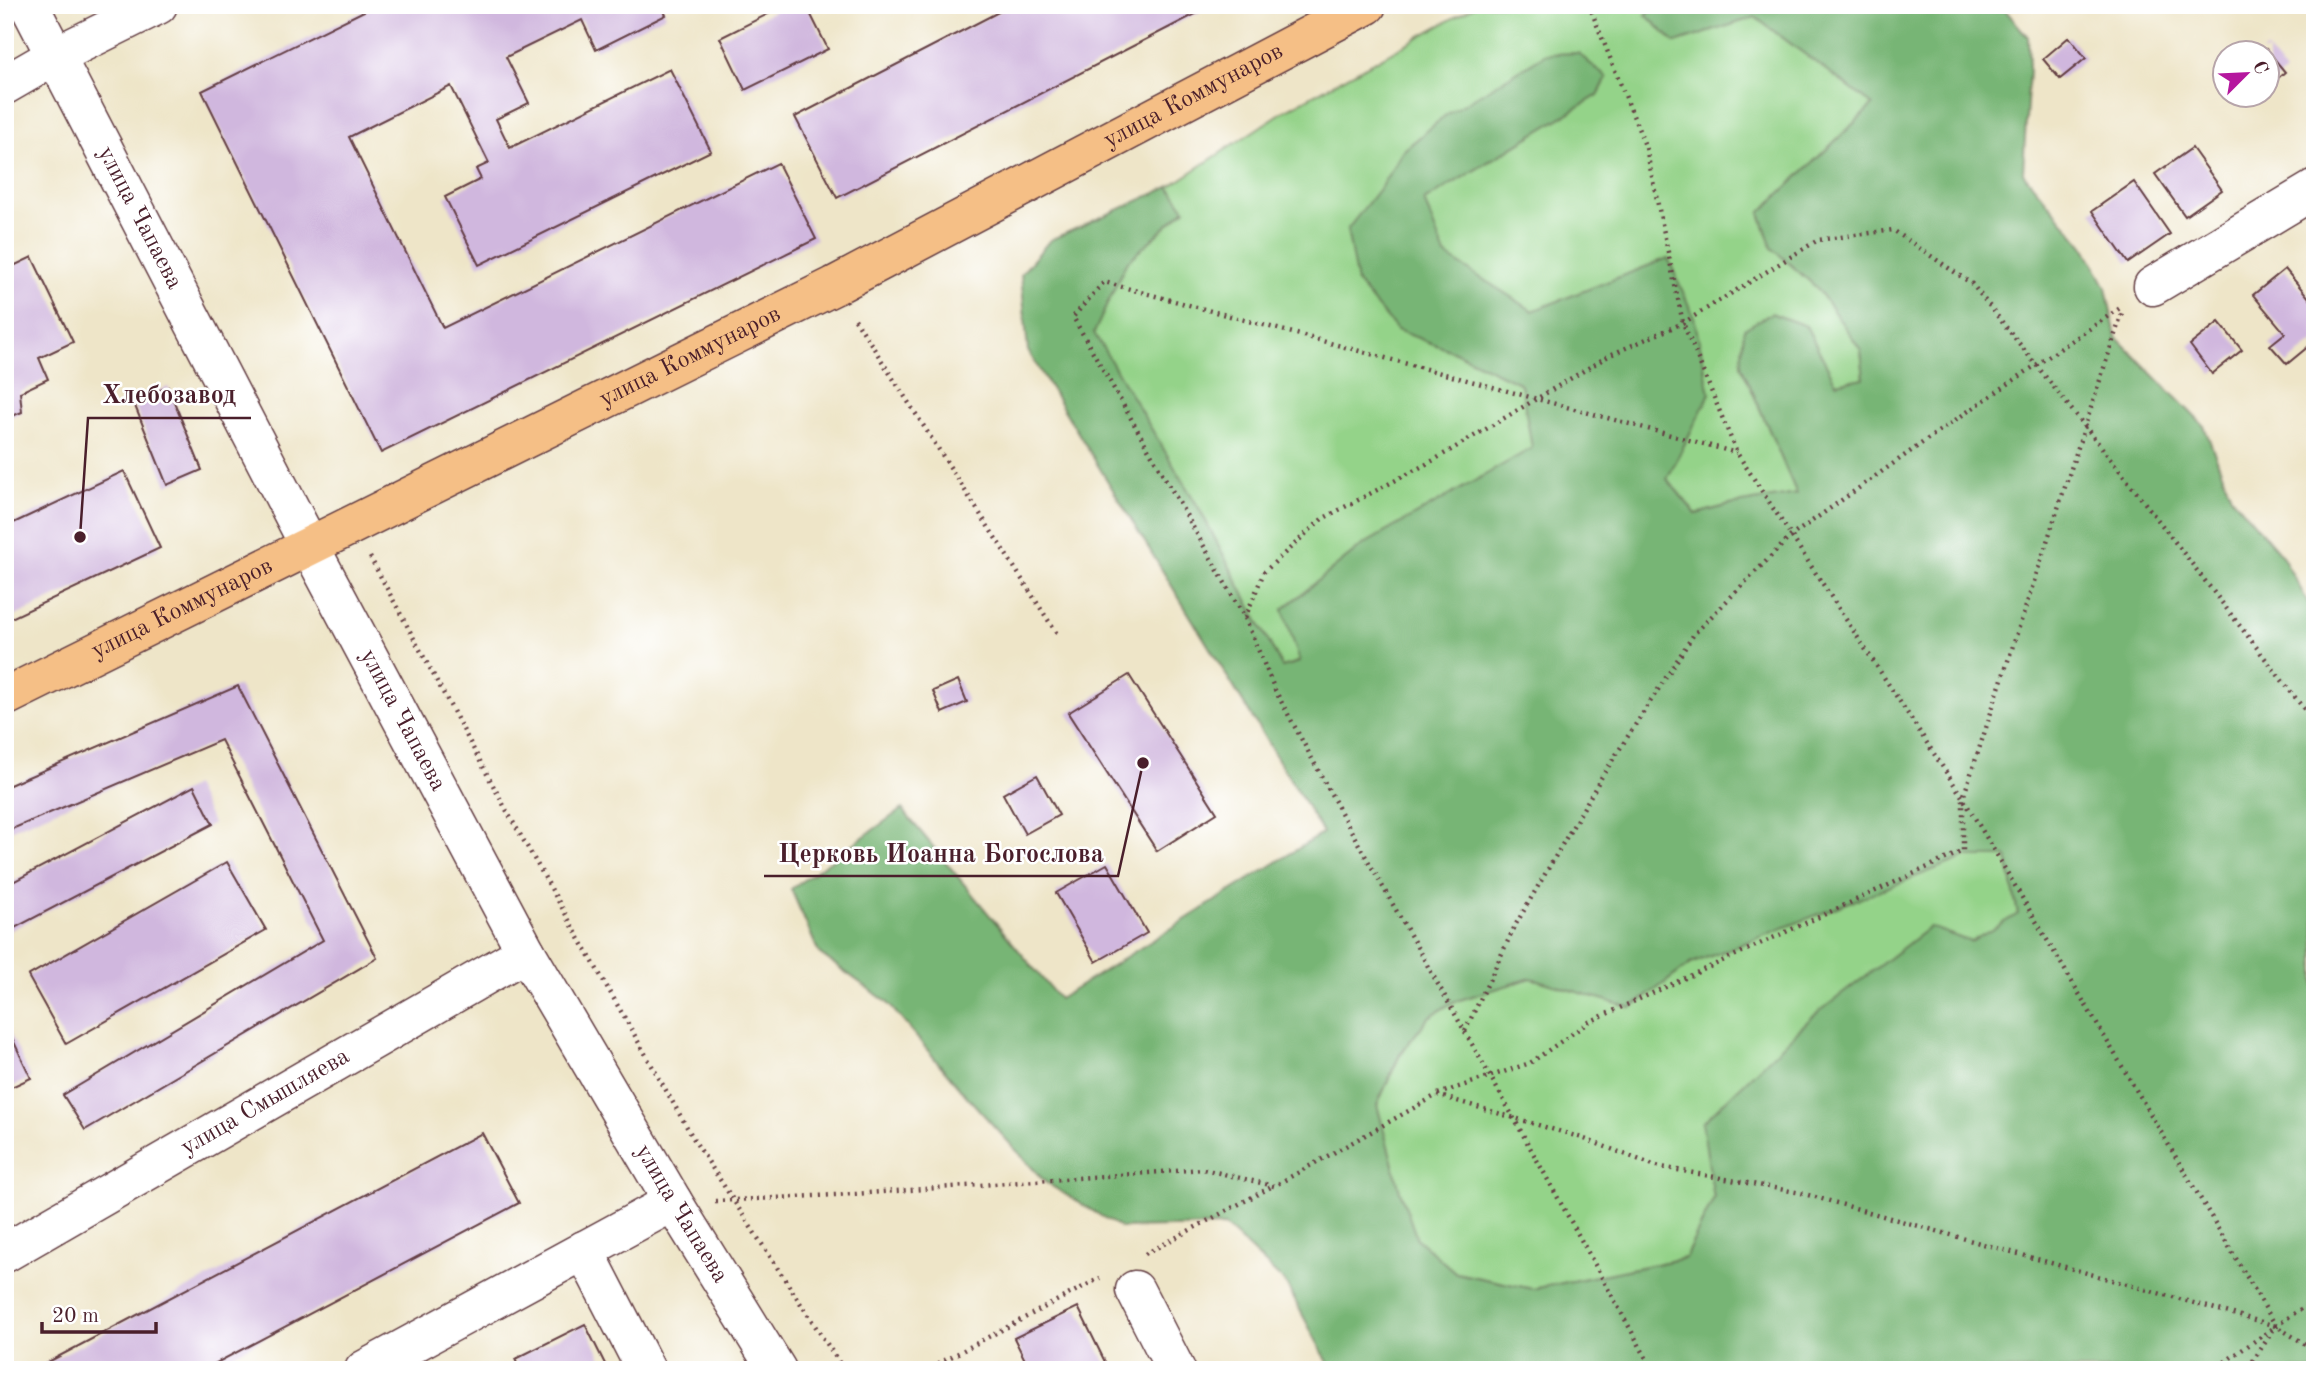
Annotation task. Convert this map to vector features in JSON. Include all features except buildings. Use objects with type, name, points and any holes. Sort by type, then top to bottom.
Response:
[{"type":"main road","name":"улица Коммунаров","points":[[5,696],[834,286],[1367,5]]},
{"type":"street","name":"улица Чапаева","points":[[29,5],[310,547],[526,952],[673,1202],[776,1370]]},
{"type":"street","points":[[5,85],[57,55],[158,5]]},
{"type":"street","points":[[2138,296],[2315,189]]},
{"type":"street","name":"улица Смышляева","points":[[5,1253],[526,952]]},
{"type":"street","points":[[363,1370],[673,1202]]},
{"type":"street","points":[[584,1251],[646,1370]]},
{"type":"street","points":[[1135,1290],[1175,1370]]},
{"type":"path","points":[[1589,5],[1646,148],[1683,323],[1737,453],[1963,798],[2276,1326]]},
{"type":"path","points":[[1245,618],[1264,572],[1322,519],[1434,460],[1609,355],[1683,323],[1818,240],[1893,230],[1972,284],[2315,723]]},
{"type":"path","points":[[1653,1370],[1491,1076],[1345,820],[1281,702],[1245,618],[1073,317],[1104,282],[1737,453]]},
{"type":"path","points":[[834,286],[1059,637]]},
{"type":"path","points":[[1465,1031],[1522,913],[1601,778],[1694,634],[1791,536],[1941,429],[2138,296]]},
{"type":"path","points":[[673,1202],[855,1195],[1203,1169],[1274,1186],[1437,1095],[1530,1063],[1589,1022],[1963,851],[1963,798],[2085,426],[2138,296]]},
{"type":"path","points":[[353,525],[515,824],[696,1143],[844,1370]]},
{"type":"path","points":[[1437,1095],[1582,1138],[1656,1166],[1801,1193],[2276,1326],[2315,1350]]},
{"type":"path","points":[[2213,1370],[2315,1299]]},
{"type":"path","points":[[2247,1370],[2276,1326]]},
{"type":"green space","points":[[1477,5],[1655,5],[1646,15],[1675,43],[1755,17],[1873,105],[1760,213],[1772,248],[1817,288],[1861,350],[1864,378],[1835,383],[1806,326],[1771,313],[1741,365],[1797,494],[1730,505],[1696,514],[1667,479],[1710,393],[1668,258],[1533,311],[1444,255],[1424,201],[1598,95],[1607,78],[1491,89],[1446,115],[1403,151],[1382,185],[1397,330],[1455,352],[1521,384],[1533,448],[1363,545],[1283,609],[1301,661],[1282,667],[1200,510],[1093,333],[1126,263],[1185,209],[1169,187],[1284,111]]},
{"type":"green space","points":[[1655,5],[2001,5],[2028,37],[2029,68],[2023,173],[2084,246],[2106,287],[2116,337],[2204,426],[2231,496],[2283,557],[2315,615],[2315,1370],[1332,1370],[1285,1282],[1225,1226],[1121,1228],[1045,1182],[963,1092],[887,1002],[819,953],[791,889],[902,809],[1059,999],[1323,833],[1028,351],[1021,274],[1050,240],[1169,187],[1185,209],[1126,263],[1094,333],[1200,510],[1282,667],[1300,662],[1283,609],[1363,545],[1532,448],[1521,384],[1455,352],[1397,330],[1357,283],[1347,230],[1382,185],[1403,151],[1446,115],[1546,54],[1578,53],[1607,78],[1598,95],[1424,201],[1445,255],[1533,311],[1668,258],[1694,317],[1710,393],[1667,479],[1696,514],[1730,505],[1797,494],[1741,365],[1744,329],[1771,313],[1806,326],[1836,383],[1864,378],[1861,350],[1817,288],[1772,248],[1760,213],[1873,105],[1755,17],[1675,43],[1646,15]],"holes":[[[1966,857],[2007,857],[2018,914],[1971,942],[1930,927],[1811,1018],[1702,1123],[1714,1198],[1685,1258],[1533,1289],[1456,1273],[1417,1239],[1400,1191],[1377,1105],[1400,1054],[1429,1017],[1453,1002],[1531,978],[1631,1008],[1690,964]]]},
{"type":"green space","points":[[1966,857],[2007,857],[2018,914],[1971,942],[1703,1123],[1714,1198],[1685,1258],[1533,1289],[1456,1273],[1417,1240],[1400,1191],[1377,1105],[1400,1055],[1429,1017],[1453,1002],[1531,978],[1631,1008],[1690,964]]},
{"type":"place","name":"Хлебозавод","points":[[80,537]]},
{"type":"place","name":"Церковь Иоанна Богослова","points":[[1143,763]]}]
